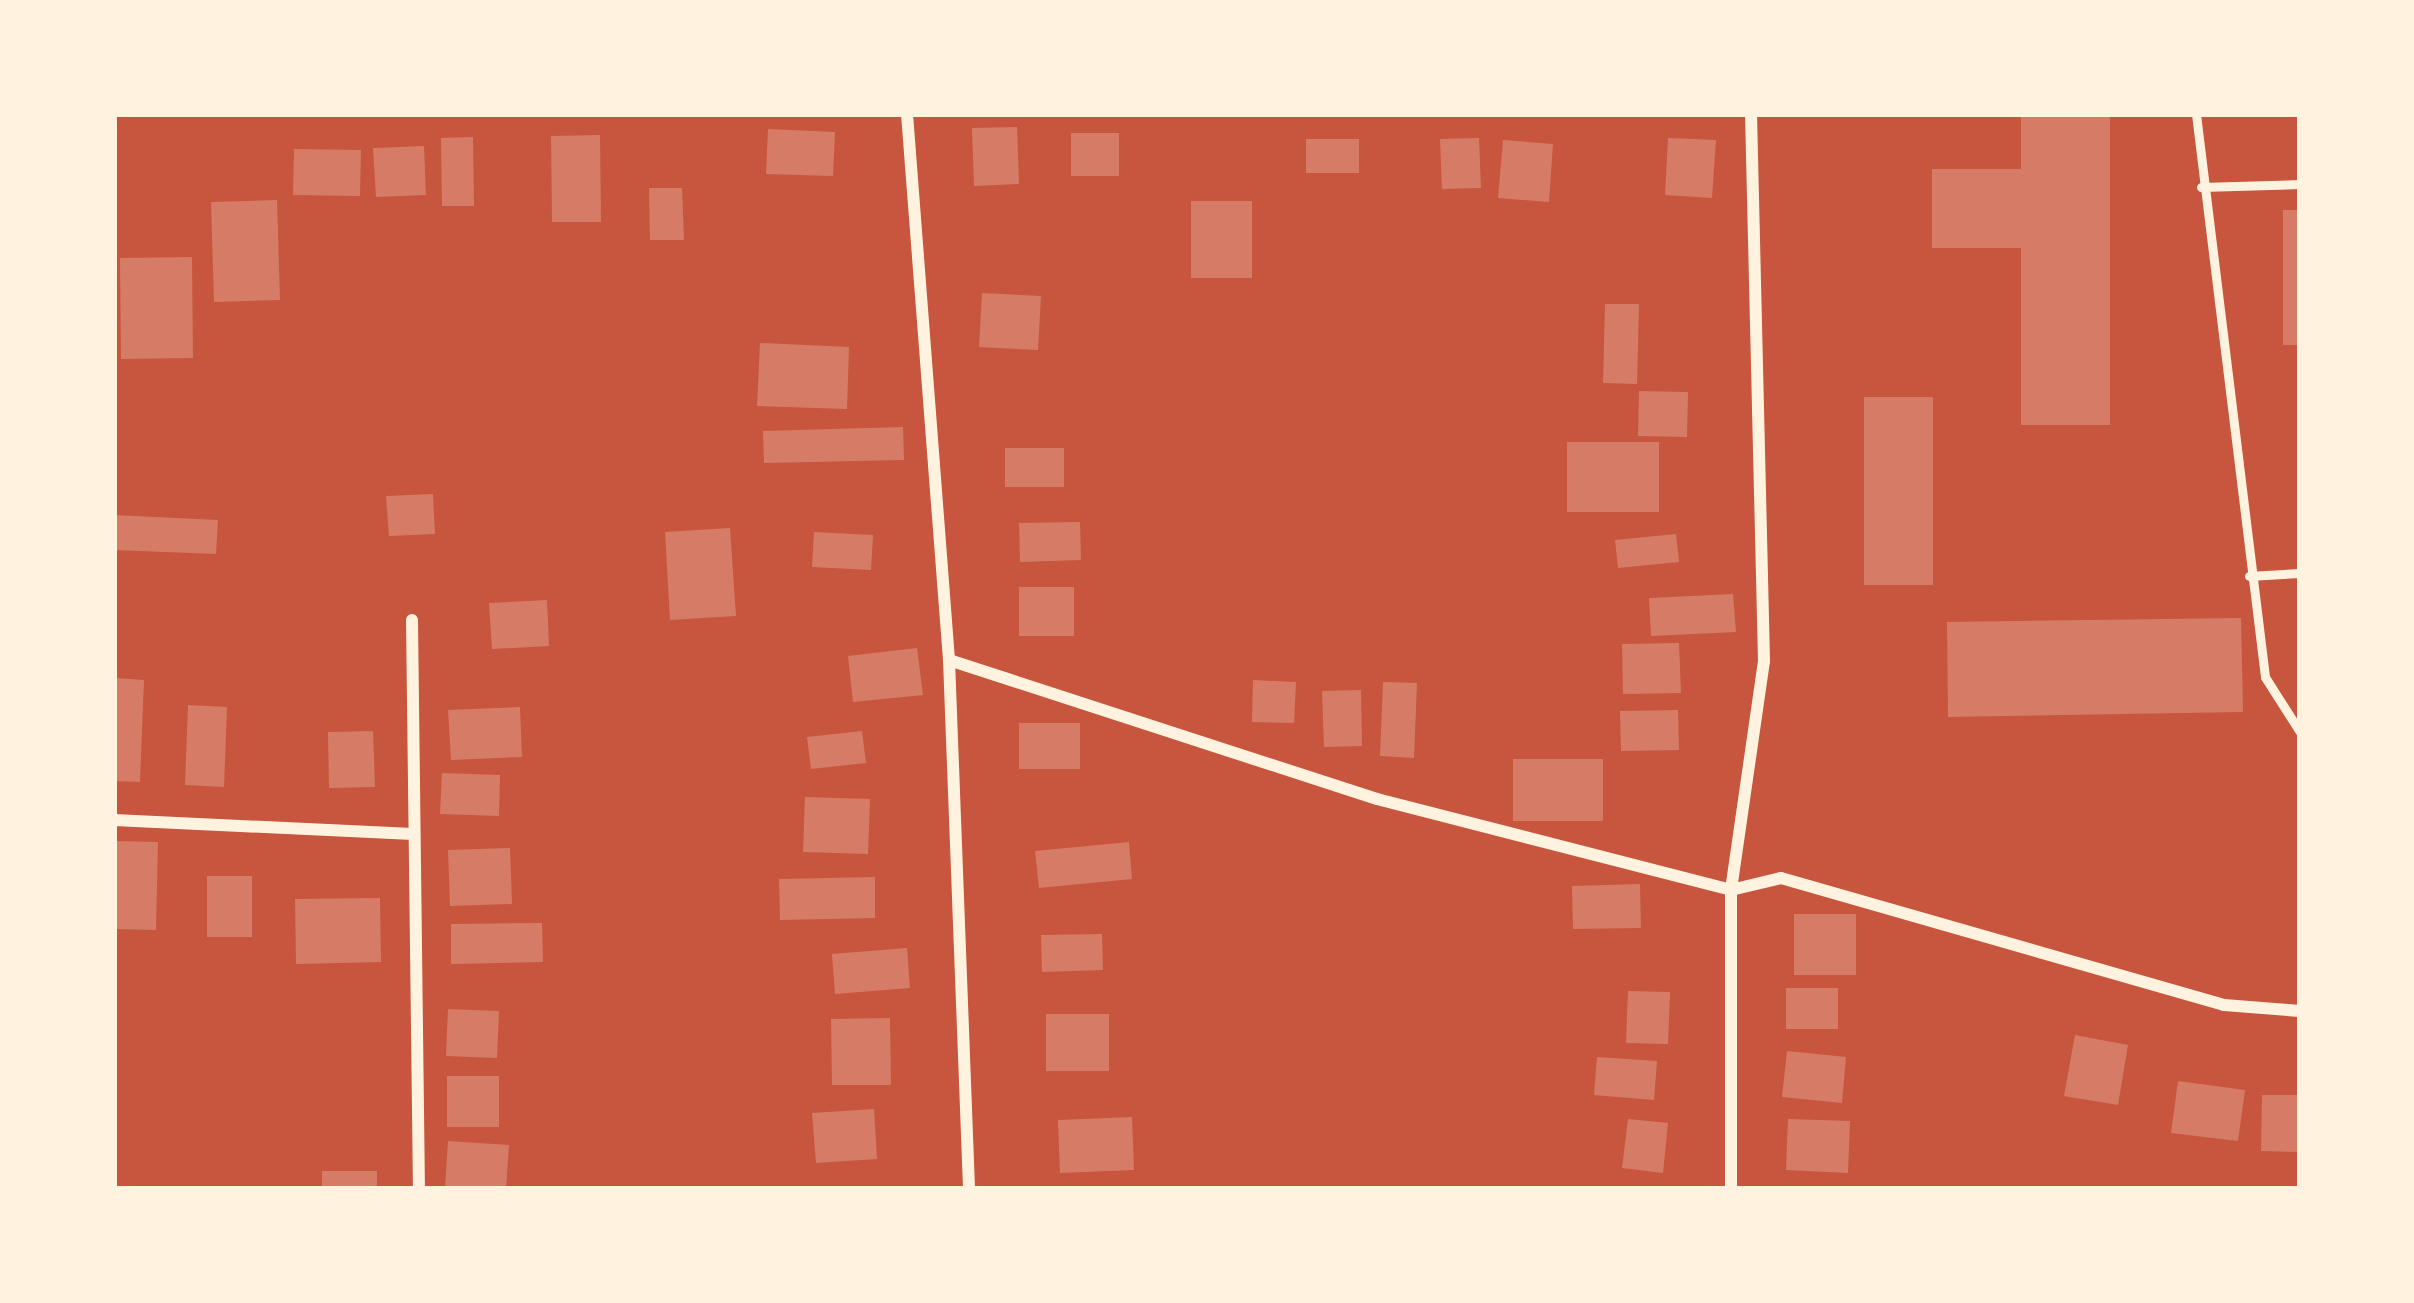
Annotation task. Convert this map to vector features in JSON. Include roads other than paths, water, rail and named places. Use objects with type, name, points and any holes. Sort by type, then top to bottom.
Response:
[{"type":"street","points":[[907,114],[949,661],[969,1189]]},
{"type":"street","points":[[1731,1189],[1731,890],[1764,661],[1751,114]]},
{"type":"street","points":[[412,620],[409,834],[419,1189]]},
{"type":"street","points":[[949,661],[1377,799],[1731,890],[1781,878],[2224,1005],[2300,1011]]},
{"type":"street","points":[[114,820],[409,834]]},
{"type":"lane","points":[[2196,114],[2201,187],[2265,676],[2300,732]]},
{"type":"lane","points":[[2201,187],[2300,184]]},
{"type":"lane","points":[[2249,576],[2300,573]]}]
